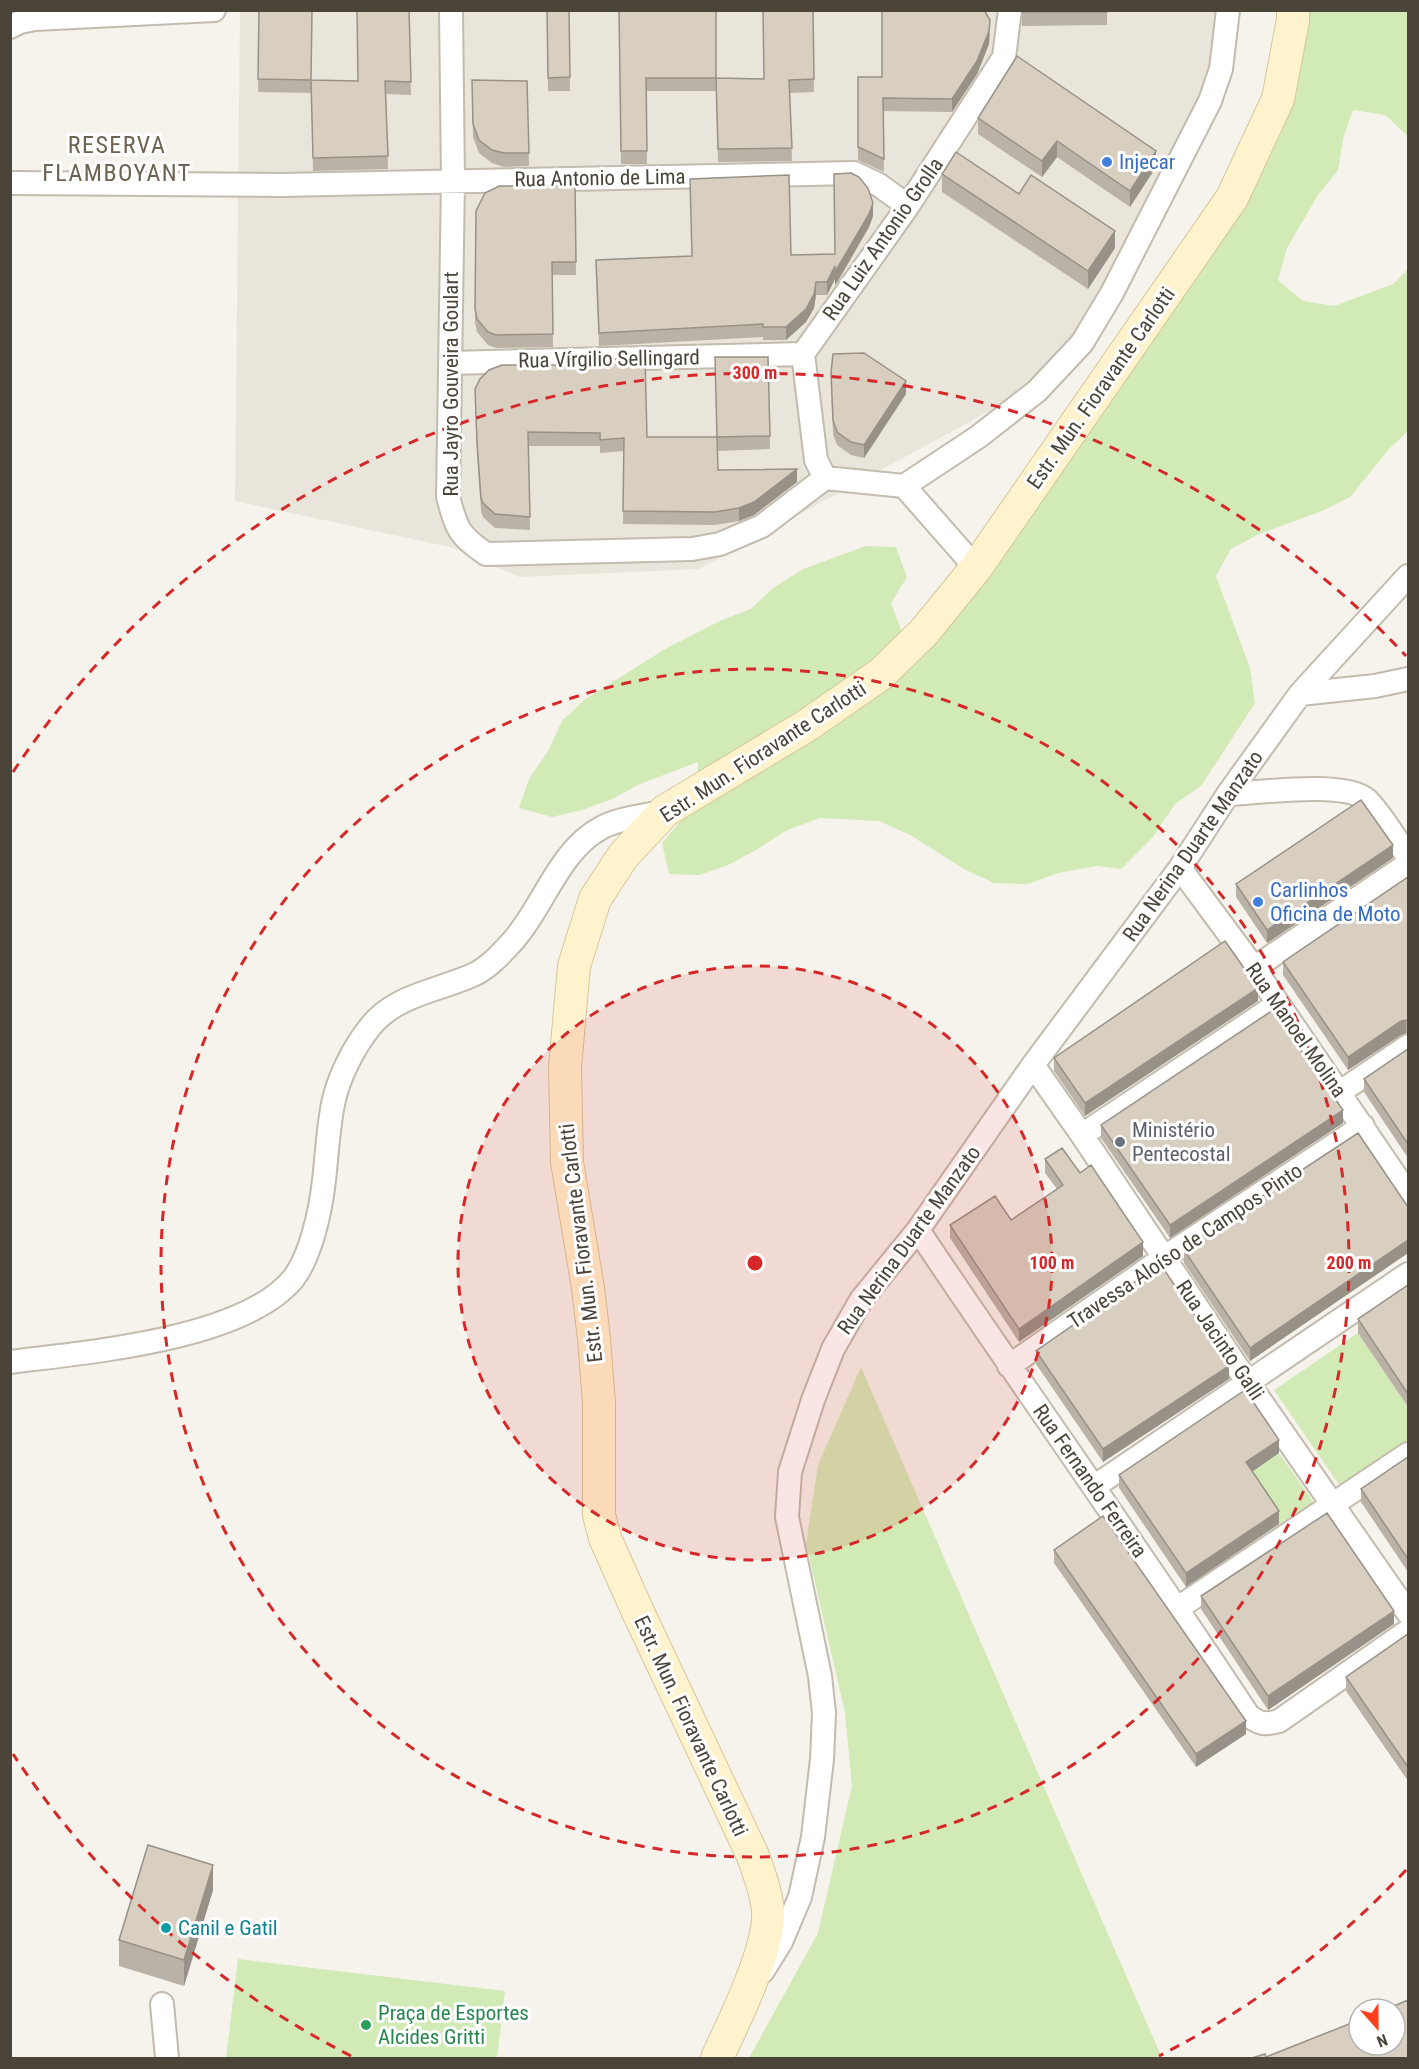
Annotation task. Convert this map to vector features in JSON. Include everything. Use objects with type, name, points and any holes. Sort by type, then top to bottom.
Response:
[{"type":"street","points":[[10,27],[35,19],[214,10]]},
{"type":"street","name":"Rua Jayro Gouveira Goulart","points":[[451,10],[453,181],[448,497],[456,525],[467,542],[486,554],[692,549],[720,544],[762,526],[825,478]]},
{"type":"street","name":"Rua Luiz Antonio Grolla","points":[[803,354],[908,206],[1004,57],[1010,10]]},
{"type":"street","points":[[803,354],[816,460],[825,478],[904,486],[978,437],[1036,391],[1082,343],[1112,293],[1209,101],[1221,69],[1228,10]]},
{"type":"street","name":"Estr. Mun. Fioravante Carlotti","points":[[717,2058],[741,2005],[764,1941],[768,1912],[764,1888],[753,1856],[638,1612],[605,1538],[599,1515],[599,1403],[594,1340],[588,1288],[567,1162],[565,1067],[574,966],[595,899],[622,856],[665,811],[806,726],[881,674],[924,632],[976,568],[1232,198],[1278,99],[1293,10]]},
{"type":"street","name":"Rua Antonio de Lima","points":[[10,183],[282,185],[854,173],[879,185],[908,206]]},
{"type":"street","name":"Rua Vírgilio Sellingard","points":[[450,363],[803,354]]},
{"type":"street","points":[[904,486],[976,568]]},
{"type":"street","name":"Rua Nerina Duarte Manzato","points":[[741,2005],[781,1942],[800,1898],[813,1837],[822,1759],[824,1713],[820,1676],[787,1517],[790,1472],[813,1400],[833,1348],[861,1300],[918,1230],[1033,1065],[1180,868],[1228,794],[1300,694],[1408,576]]},
{"type":"street","points":[[1300,694],[1375,686],[1408,679]]},
{"type":"street","points":[[1375,686],[1408,691]]},
{"type":"street","points":[[1228,794],[1311,789],[1349,791],[1365,798],[1408,857]]},
{"type":"street","points":[[10,1362],[91,1352],[199,1330],[256,1309],[278,1294],[294,1277],[305,1257],[314,1229],[323,1185],[333,1102],[344,1072],[359,1042],[371,1025],[393,1007],[419,993],[476,973],[497,959],[514,940],[570,856],[589,835],[603,826],[665,811]]},
{"type":"street","points":[[1254,968],[1408,864]]},
{"type":"street","name":"Rua Manoel Molina","points":[[1180,868],[1254,968],[1408,1194]]},
{"type":"street","points":[[1082,1135],[1278,1004]]},
{"type":"street","points":[[1340,1092],[1408,1046]]},
{"type":"street","name":"Rua Jacinto Galli","points":[[1033,1065],[1165,1257],[1248,1383],[1408,1613]]},
{"type":"street","name":"Travessa Aloíso de Campos Pinto","points":[[1009,1366],[1165,1257],[1363,1126]]},
{"type":"street","name":"Rua Fernando Ferreira","points":[[918,1230],[1009,1366],[1095,1486],[1248,1715],[1257,1723],[1266,1725],[1279,1721],[1408,1631]]},
{"type":"street","points":[[1095,1486],[1408,1274]]},
{"type":"street","points":[[1178,1608],[1408,1454]]},
{"type":"street","points":[[162,2004],[167,2058]]},
{"type":"shaded area","points":[[240,11],[1222,11],[1215,109],[1075,338],[1004,403],[699,569],[519,577],[454,548],[235,501]]},
{"type":"green space","points":[[1292,11],[1408,11],[1408,136],[1385,115],[1353,110],[1343,139],[1338,170],[1318,195],[1287,248],[1278,280],[1303,301],[1334,306],[1393,284],[1408,269],[1408,431],[1390,448],[1350,497],[1322,511],[1259,534],[1231,549],[1216,576],[1250,668],[1255,703],[1201,786],[1175,804],[1153,837],[1121,869],[1097,866],[1058,873],[1028,884],[994,883],[964,869],[910,835],[879,821],[820,818],[787,830],[728,865],[699,875],[669,874],[662,843],[682,819],[697,792],[698,762],[640,784],[612,799],[582,810],[552,817],[519,808],[529,779],[548,751],[562,721],[584,700],[665,649],[722,620],[751,609],[773,588],[803,569],[866,546],[896,547],[907,577],[891,603],[902,632],[946,592],[956,563],[984,548],[1248,153]]},
{"type":"green space","points":[[1358,1333],[1408,1407],[1408,1444],[1342,1489],[1274,1390]]},
{"type":"green space","points":[[861,1367],[1162,2058],[749,2058],[818,1933],[852,1786],[845,1713],[806,1543],[818,1465]]},
{"type":"green space","points":[[1279,1453],[1314,1503],[1280,1526],[1246,1476]]},
{"type":"green space","name":"Praça de Esportes Alcides Gritti","points":[[238,1959],[505,1991],[497,2058],[226,2058]]},
{"type":"building","points":[[259,10],[312,10],[311,80],[258,79]]},
{"type":"building","points":[[357,10],[409,10],[411,82],[385,81],[388,156],[313,158],[311,80],[358,81]]},
{"type":"building","points":[[547,10],[569,10],[570,77],[548,78]]},
{"type":"building","points":[[619,10],[716,10],[716,78],[646,78],[647,151],[621,151]]},
{"type":"building","points":[[763,10],[813,10],[814,79],[789,80],[792,148],[718,149],[716,78],[764,79]]},
{"type":"building","points":[[882,10],[984,10],[990,20],[989,31],[977,61],[952,99],[883,98],[884,159],[858,147],[858,77],[882,77]]},
{"type":"building","points":[[1022,10],[1107,10],[1107,12],[1022,12]]},
{"type":"building","points":[[1017,56],[1156,151],[1130,191],[1057,141],[1042,161],[978,118]]},
{"type":"building","points":[[472,80],[527,81],[529,153],[504,153],[492,150],[479,140],[473,124]]},
{"type":"building","points":[[956,152],[1019,194],[1031,175],[1115,231],[1088,271],[942,174]]},
{"type":"building","points":[[851,173],[859,177],[868,188],[873,203],[869,214],[835,272],[835,266],[827,282],[816,282],[814,294],[806,309],[786,327],[763,327],[763,324],[599,333],[596,260],[692,256],[690,179],[789,175],[791,255],[835,254],[834,174]]},
{"type":"building","points":[[499,186],[575,186],[576,262],[552,262],[553,334],[496,335],[488,332],[477,319],[475,309],[476,211],[485,193]]},
{"type":"building","points":[[864,353],[906,381],[864,445],[851,442],[837,432],[833,420],[831,372],[833,354]]},
{"type":"building","points":[[715,357],[768,357],[770,436],[717,437]]},
{"type":"building","points":[[645,358],[647,437],[717,437],[718,470],[797,469],[754,502],[739,508],[715,512],[623,511],[624,438],[600,440],[600,433],[528,432],[530,517],[495,514],[481,498],[475,389],[480,379],[489,370],[502,365],[598,365],[598,360]]},
{"type":"building","points":[[1361,800],[1393,845],[1267,930],[1236,884]]},
{"type":"building","points":[[1408,877],[1408,1020],[1401,1021],[1348,1057],[1283,962]]},
{"type":"building","points":[[1225,941],[1258,988],[1085,1103],[1054,1058]]},
{"type":"building","points":[[1273,1010],[1343,1110],[1170,1225],[1101,1125]]},
{"type":"building","points":[[1408,1049],[1408,1144],[1364,1079]]},
{"type":"building","points":[[1358,1133],[1408,1207],[1408,1240],[1250,1348],[1184,1250],[1185,1247]]},
{"type":"building","points":[[1062,1148],[1080,1173],[1091,1165],[1143,1242],[1019,1329],[950,1225],[995,1196],[1011,1220],[1063,1185],[1045,1159]]},
{"type":"building","points":[[1159,1265],[1229,1366],[1103,1449],[1036,1351]]},
{"type":"building","points":[[1408,1285],[1408,1394],[1358,1319]]},
{"type":"building","points":[[1245,1390],[1279,1440],[1246,1462],[1279,1511],[1186,1573],[1119,1475]]},
{"type":"building","points":[[1408,1457],[1408,1559],[1361,1489]]},
{"type":"building","points":[[1327,1513],[1394,1611],[1268,1696],[1201,1596]]},
{"type":"building","points":[[1103,1516],[1246,1721],[1196,1754],[1054,1550]]},
{"type":"building","points":[[1408,1634],[1408,1767],[1346,1677]]},
{"type":"building","name":"Canil e Gatil","points":[[148,1845],[213,1865],[184,1960],[119,1940]]},
{"type":"building","points":[[1407,2000],[1408,2058],[1252,2058],[1265,2054],[1266,2057],[1347,2025],[1347,2057],[1407,2057]]},
{"type":"place","name":"Injecar","points":[[1107,162]]},
{"type":"place","name":"Carlinhos Oficina de Moto","points":[[1258,902]]},
{"type":"place","name":"Ministério Pentecostal","points":[[1120,1142]]},
{"type":"place","name":"Canil e Gatil","points":[[166,1928]]},
{"type":"place","name":"Praça de Esportes Alcides Gritti","points":[[366,2025]]},
{"type":"district","name":"RESERVA FLAMBOYANT","points":[[117,159]]}]
